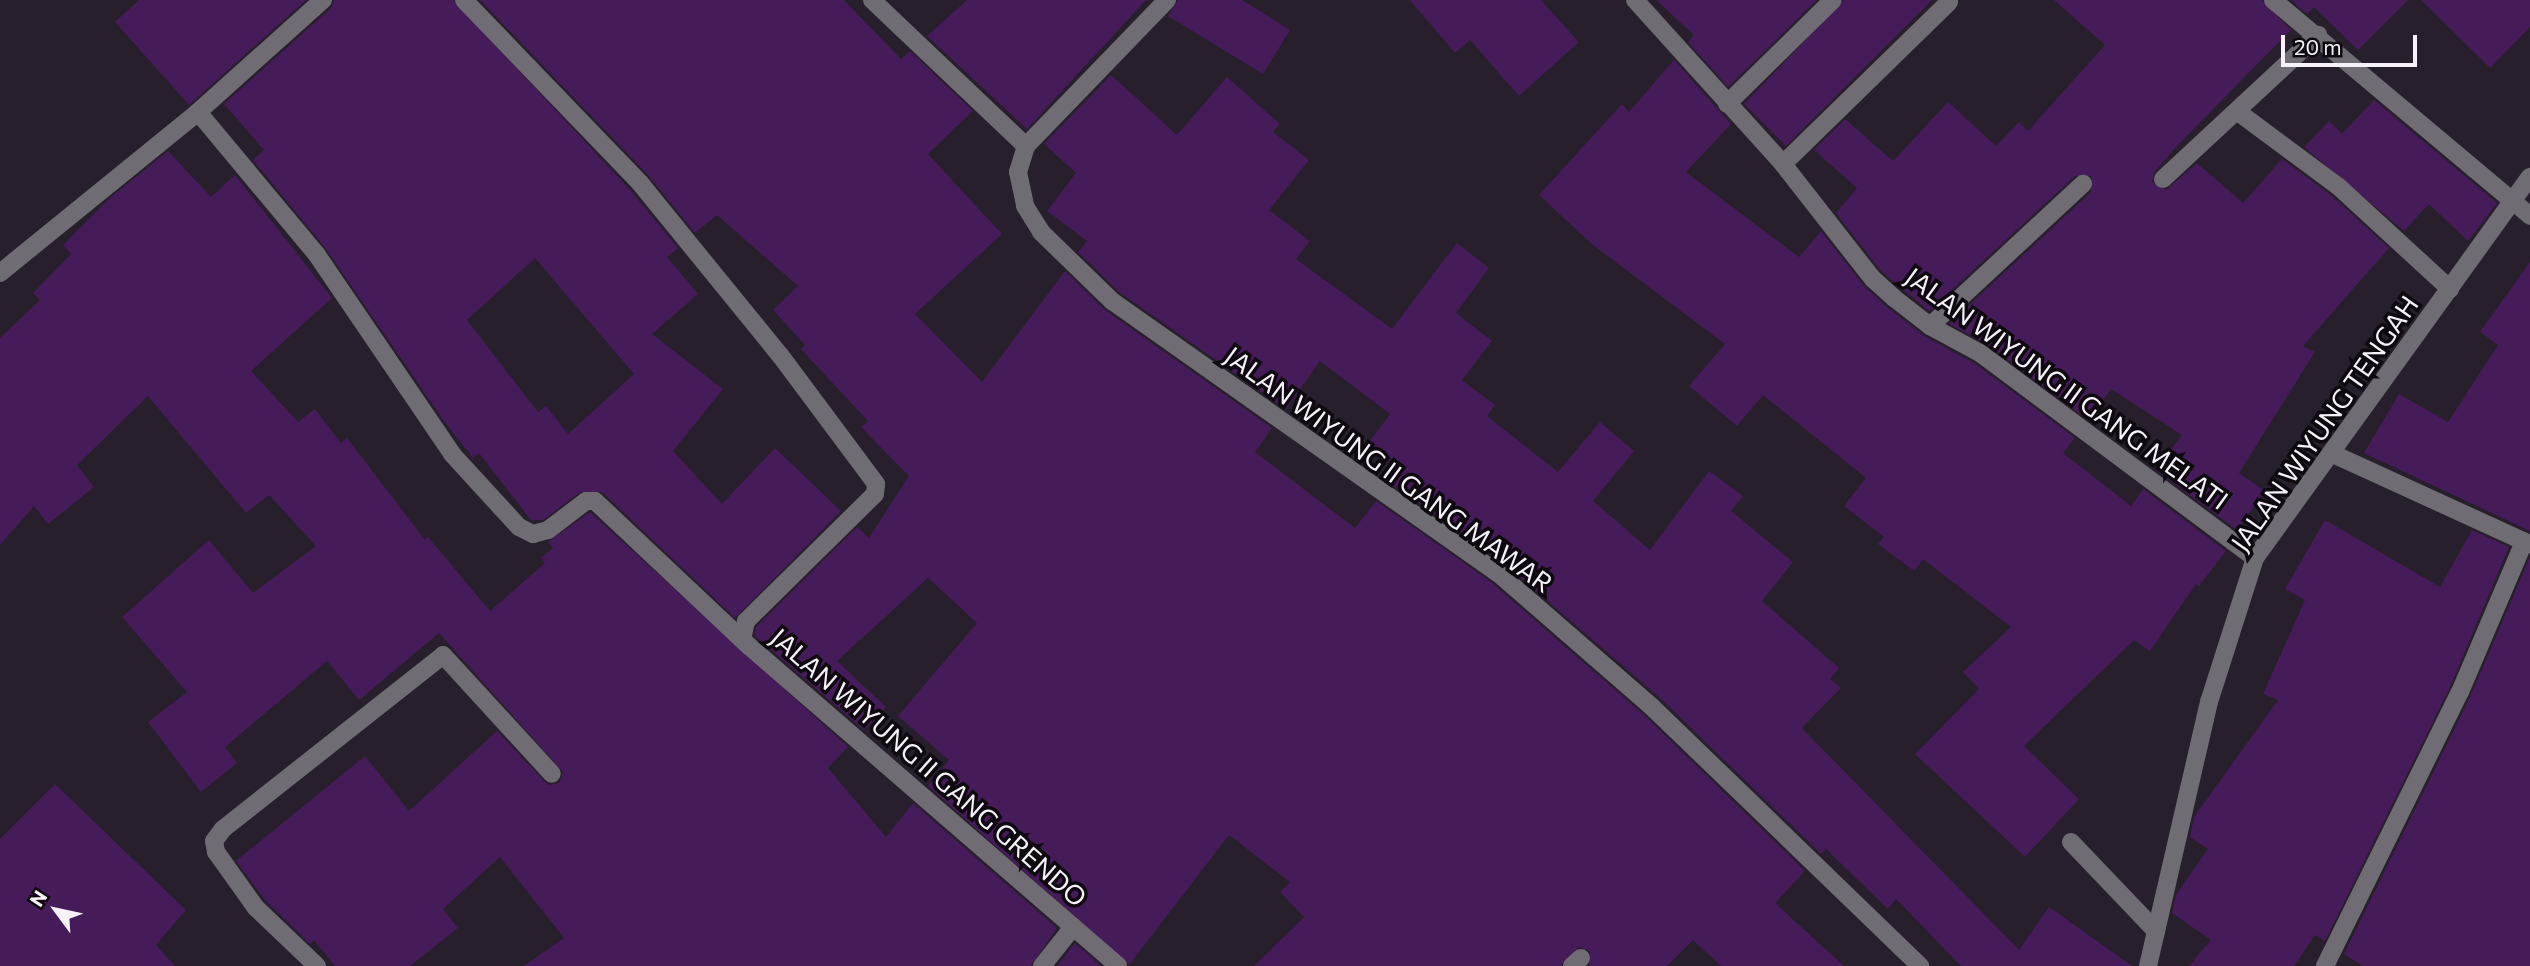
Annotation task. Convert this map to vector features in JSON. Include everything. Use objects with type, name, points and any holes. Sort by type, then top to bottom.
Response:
[{"type":"street","points":[[0,273],[198,112],[323,0]]},
{"type":"street","name":"JALAN WIYUNG II GANG GRENDO","points":[[464,0],[640,183],[780,355],[876,484],[875,494],[746,621],[743,635],[749,646],[1118,966]]},
{"type":"street","points":[[872,0],[1026,146],[1167,0]]},
{"type":"street","name":"JALAN WIYUNG II GANG MELATI","points":[[1635,0],[1783,164],[1873,279],[1930,326],[1980,353],[2255,558]]},
{"type":"street","points":[[1727,104],[1833,0]]},
{"type":"street","points":[[2273,0],[2318,35],[2510,202],[2530,216]]},
{"type":"street","points":[[1783,164],[1949,2]]},
{"type":"street","points":[[2163,179],[2318,35]]},
{"type":"street","points":[[198,112],[317,255],[452,454],[519,527],[539,533],[586,500],[596,501],[743,635]]},
{"type":"street","points":[[2238,112],[2339,187],[2449,289]]},
{"type":"street","name":"JALAN WIYUNG II GANG MAWAR","points":[[1026,146],[1018,172],[1026,206],[1041,232],[1112,301],[1497,573],[1652,707],[1920,966]]},
{"type":"street","name":"JALAN WIYUNG TENGAH","points":[[2148,966],[2209,702],[2255,558],[2333,454],[2530,177]]},
{"type":"street","points":[[1930,326],[2083,184]]},
{"type":"street","points":[[2325,966],[2460,692],[2527,543],[2333,454]]},
{"type":"street","points":[[317,966],[256,908],[216,852],[214,841],[223,828],[443,655],[552,774]]},
{"type":"street","points":[[2071,842],[2156,931]]},
{"type":"street","points":[[1042,966],[1073,927]]},
{"type":"building","points":[[139,0],[306,0],[189,105],[115,22]]},
{"type":"building","points":[[334,0],[453,0],[631,191],[678,248],[667,257],[698,294],[652,334],[723,389],[673,451],[722,504],[775,448],[841,511],[735,618],[602,492],[580,492],[543,520],[531,520],[479,453],[473,458],[444,421],[326,249],[253,160],[264,150],[224,104],[331,8]],"holes":[[[535,258],[634,374],[568,434],[546,406],[538,412],[467,320]]]},
{"type":"building","points":[[480,0],[844,0],[901,59],[910,51],[973,111],[928,154],[1002,234],[915,314],[982,382],[1065,271],[1105,310],[1272,428],[1255,452],[1355,528],[1376,501],[1491,582],[1644,715],[1805,871],[1775,903],[1844,966],[1721,966],[1693,940],[1667,966],[1589,966],[1590,951],[1579,947],[1561,966],[1254,966],[1304,917],[1280,892],[1290,882],[1229,835],[1129,965],[928,786],[949,760],[898,716],[977,623],[928,578],[837,661],[886,707],[864,730],[755,636],[756,627],[857,527],[869,538],[909,476],[861,427],[868,421],[801,349],[805,345],[773,310],[798,286],[717,215],[695,233],[648,175]]},
{"type":"building","points":[[967,0],[1151,0],[1145,1],[1027,129],[927,36]]},
{"type":"building","points":[[1178,0],[1242,0],[1290,30],[1263,74],[1168,16]]},
{"type":"building","points":[[1410,0],[1541,0],[1579,42],[1519,96],[1470,40],[1455,53]]},
{"type":"building","points":[[1656,0],[1817,0],[1728,87],[1688,42],[1694,35]]},
{"type":"building","points":[[1844,0],[1932,0],[1786,146],[1744,104]]},
{"type":"building","points":[[2054,0],[2262,0],[2291,30],[2178,145],[2155,171],[2152,182],[2166,190],[2197,163],[2243,203],[2282,159],[2332,196],[2389,248],[2303,346],[2315,352],[2239,473],[2265,491],[2237,530],[2156,470],[2182,435],[2111,389],[2088,420],[1987,344],[1949,324],[2091,192],[2091,176],[2075,176],[1929,311],[1881,271],[1836,213],[1857,188],[1814,150],[1845,119],[1893,161],[1948,102],[1996,146],[2019,122],[2028,131],[2105,45]]},
{"type":"building","points":[[2291,0],[2408,0],[2358,50],[2314,7],[2307,14]]},
{"type":"building","points":[[2421,0],[2530,0],[2530,27],[2490,68]]},
{"type":"building","points":[[1674,60],[1731,124],[1686,172],[1799,257],[1821,231],[1864,286],[1887,307],[1924,336],[1974,363],[2075,438],[2063,453],[2131,506],[2143,489],[2226,551],[2199,586],[2196,584],[2150,651],[2134,640],[2024,746],[2079,799],[2025,857],[1915,754],[1979,689],[1963,672],[2011,627],[1923,559],[1914,571],[1878,544],[1884,537],[1844,506],[1866,478],[1763,395],[1737,426],[1689,386],[1725,344],[1593,245],[1539,195],[1622,104],[1629,112]]},
{"type":"building","points":[[1111,75],[1177,135],[1227,77],[1280,124],[1273,132],[1309,160],[1269,210],[1310,241],[1296,259],[1392,329],[1457,243],[1489,268],[1456,313],[1492,341],[1462,380],[1495,405],[1487,416],[1558,472],[1600,422],[1634,451],[1593,501],[1650,550],[1709,471],[1743,496],[1731,511],[1793,562],[1762,601],[1839,668],[1830,679],[1841,688],[1802,728],[2019,950],[2049,907],[2132,966],[1961,966],[1896,899],[1888,909],[1826,849],[1821,854],[1660,698],[1505,564],[1389,482],[1402,466],[1369,442],[1390,414],[1320,361],[1286,409],[1119,292],[1078,252],[1087,241],[1047,211],[1076,173],[1044,144]]},
{"type":"building","points":[[2374,100],[2497,203],[2468,241],[2429,204],[2404,231],[2304,147],[2329,121],[2342,134]]},
{"type":"building","points":[[168,151],[211,197],[235,175],[332,298],[251,371],[298,422],[315,409],[341,443],[347,438],[425,540],[428,537],[490,611],[545,563],[541,558],[553,548],[548,542],[590,512],[848,747],[828,768],[886,837],[913,803],[1057,928],[1031,966],[524,966],[564,938],[500,857],[443,909],[458,928],[410,966],[335,966],[314,940],[310,944],[265,900],[236,861],[365,756],[409,811],[497,731],[548,785],[559,783],[563,772],[439,633],[359,700],[327,661],[225,747],[237,763],[201,792],[148,722],[187,692],[122,617],[209,540],[253,593],[316,546],[269,495],[246,513],[148,396],[77,465],[94,487],[48,524],[34,506],[0,545],[0,338],[40,300],[33,293],[71,254],[63,245],[110,198]]},
{"type":"building","points":[[2530,262],[2530,531],[2364,453],[2399,394],[2448,422],[2498,345],[2480,332]]},
{"type":"building","points":[[2325,520],[2440,587],[2472,530],[2509,547],[2450,687],[2325,941],[2315,935],[2294,966],[2189,966],[2211,940],[2172,913],[2176,895],[2208,849],[2190,837],[2194,817],[2278,700],[2263,694],[2305,600],[2285,589]]},
{"type":"building","points":[[2530,557],[2530,966],[2363,966],[2344,954],[2470,697]]},
{"type":"building","points":[[55,784],[186,910],[156,945],[175,966],[0,966],[0,839]]},
{"type":"building","points":[[1075,943],[1101,966],[1057,966]]}]
